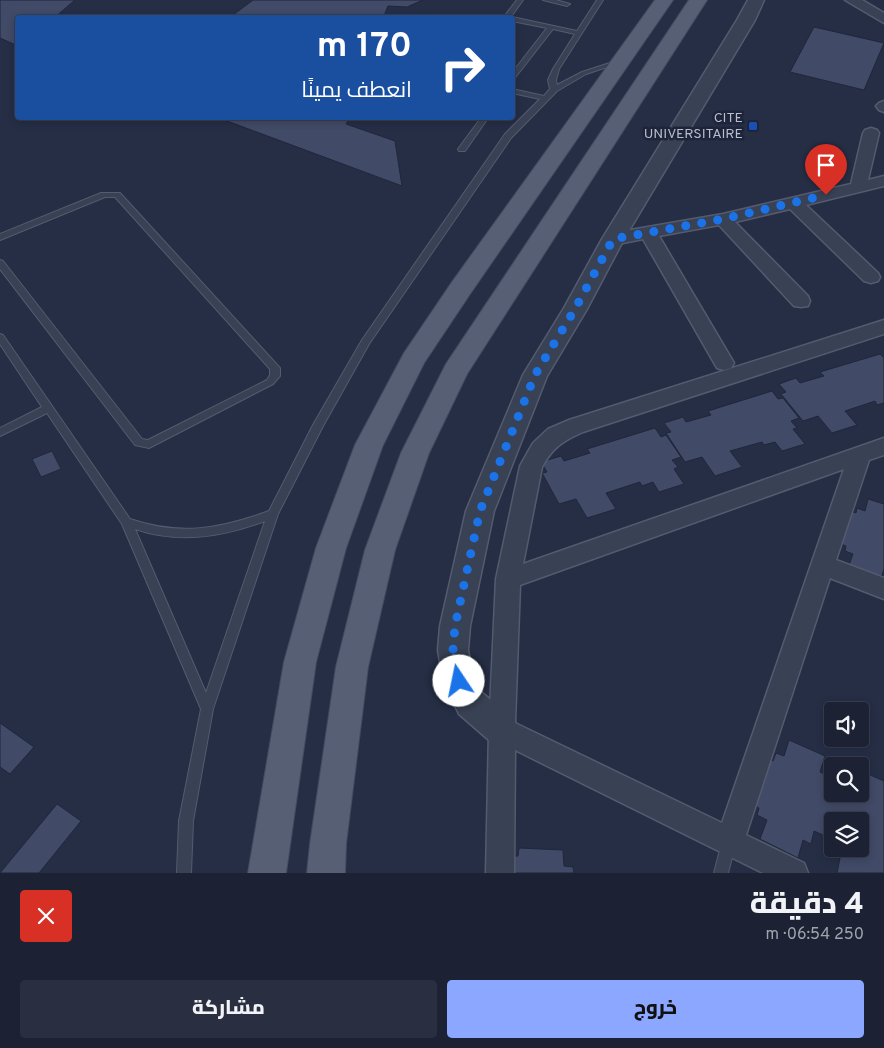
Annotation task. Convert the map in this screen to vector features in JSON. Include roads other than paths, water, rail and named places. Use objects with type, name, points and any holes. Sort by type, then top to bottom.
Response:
[{"type":"main road","points":[[267,873],[300,662],[331,548],[369,445],[413,360],[478,264],[664,0]]},
{"type":"main road","points":[[326,873],[328,844],[352,667],[380,550],[415,453],[455,372],[698,0]]},
{"type":"street","points":[[756,0],[746,20],[613,239],[575,309],[535,375],[480,511],[455,626],[453,650],[459,681],[470,703],[502,730],[794,873]]},
{"type":"street","points":[[852,0],[884,19]]},
{"type":"street","points":[[858,188],[871,133]]},
{"type":"street","points":[[613,239],[723,219],[858,188],[881,185]]},
{"type":"street","points":[[794,203],[871,277]]},
{"type":"street","points":[[723,219],[801,301]]},
{"type":"street","points":[[648,232],[724,363]]},
{"type":"street","points":[[500,873],[502,730],[508,579],[530,466],[541,449],[556,435],[576,426],[884,327]]},
{"type":"street","points":[[508,579],[877,449]]},
{"type":"street","points":[[730,841],[822,565],[877,449]]},
{"type":"street","points":[[822,565],[884,589]]},
{"type":"lane","points":[[508,15],[520,0]]},
{"type":"lane","points":[[546,0],[567,4]]},
{"type":"lane","points":[[554,89],[553,74],[600,0]]},
{"type":"lane","points":[[515,20],[579,33]]},
{"type":"lane","points":[[515,74],[551,27]]},
{"type":"lane","points":[[184,873],[186,821],[207,709],[273,514],[318,425],[365,342],[508,136],[554,89],[584,73],[620,62]]},
{"type":"lane","points":[[515,92],[545,98]]},
{"type":"lane","points":[[462,149],[483,120]]},
{"type":"lane","points":[[0,237],[104,195],[116,195],[274,368],[275,376],[270,382],[158,440],[149,444],[139,442],[0,263]]},
{"type":"lane","points":[[0,337],[126,522],[207,709]]},
{"type":"lane","points":[[0,432],[49,408]]},
{"type":"lane","points":[[126,522],[147,530],[170,534],[195,535],[220,532],[243,526],[273,514]]},
{"type":"lane","points":[[721,873],[730,841]]},
{"type":"place","name":"CITE UNIVERSITAIRE","points":[[753,126]]}]
